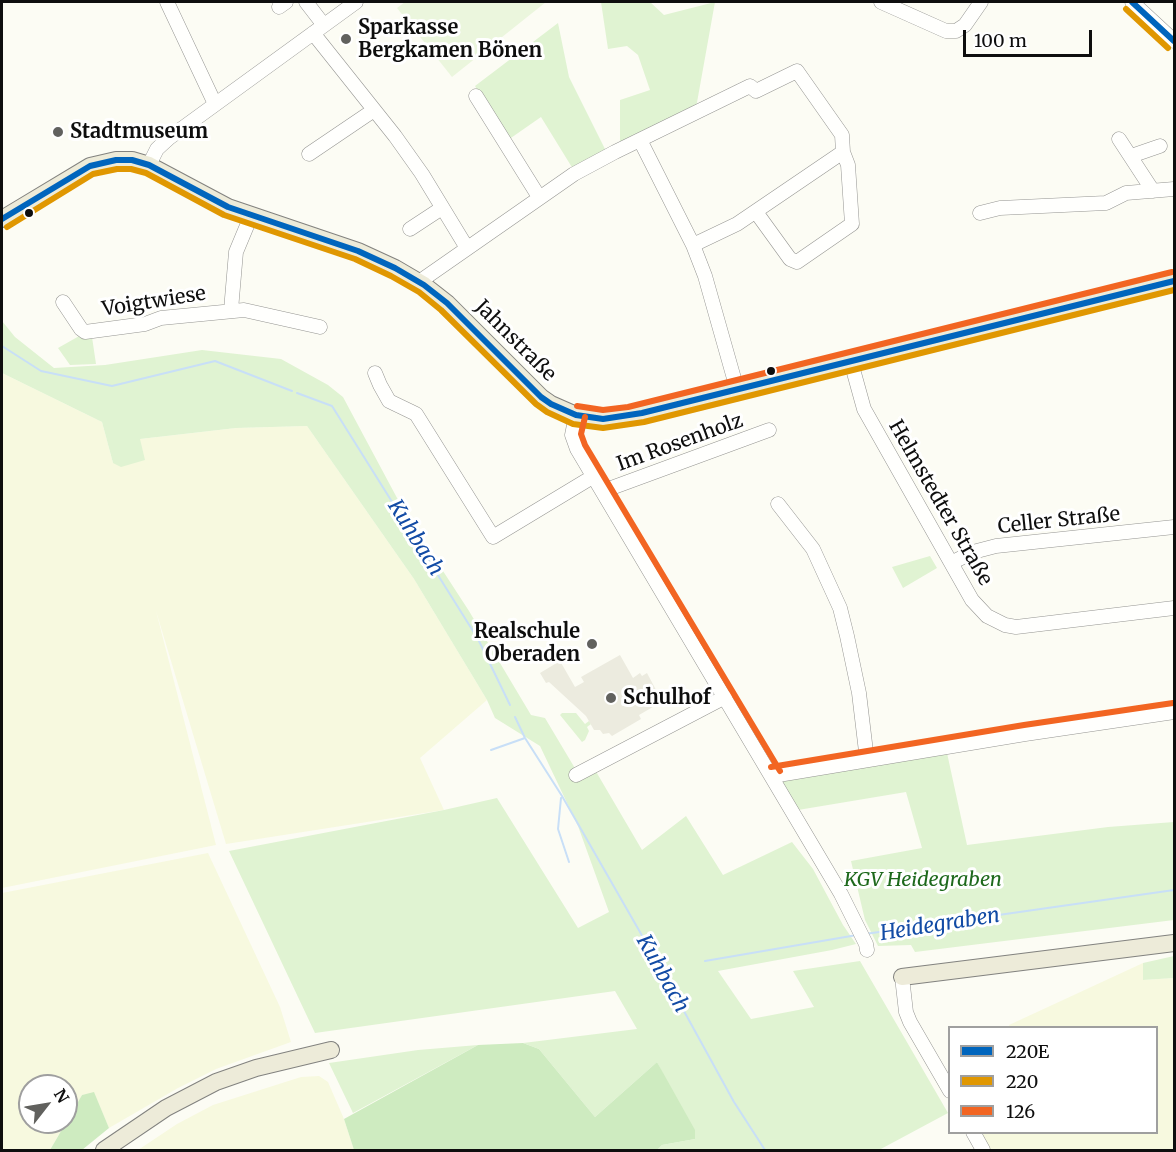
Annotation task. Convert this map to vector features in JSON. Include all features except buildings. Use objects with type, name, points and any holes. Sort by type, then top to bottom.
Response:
[{"type":"main road","name":"Jahnstraße","points":[[2,219],[90,166],[116,160],[149,165],[161,169],[208,198],[251,216],[357,251],[395,268],[447,303],[529,387],[552,404],[576,415],[603,419],[630,416],[1174,280]]},
{"type":"main road","points":[[902,977],[1174,944]]},
{"type":"main road","points":[[104,1150],[158,1113],[216,1082],[276,1062],[331,1050]]},
{"type":"street","points":[[167,2],[215,104]]},
{"type":"street","points":[[306,2],[344,73],[422,174],[467,248]]},
{"type":"street","points":[[149,165],[162,143],[356,2]]},
{"type":"street","points":[[881,2],[946,31],[956,31],[964,25],[981,2]]},
{"type":"street","points":[[1132,2],[1174,41]]},
{"type":"street","points":[[419,282],[574,174],[750,86],[756,91],[797,71],[842,135],[843,152],[848,165],[852,224],[797,262],[790,259],[756,212]]},
{"type":"street","points":[[476,96],[539,197]]},
{"type":"street","points":[[309,154],[374,110]]},
{"type":"street","points":[[1119,139],[1153,191]]},
{"type":"street","points":[[640,140],[693,245],[716,307],[737,389]]},
{"type":"street","points":[[1131,156],[1160,146]]},
{"type":"street","points":[[693,245],[737,224],[843,152]]},
{"type":"street","points":[[980,213],[1000,208],[1106,203],[1126,193],[1174,189]]},
{"type":"street","points":[[410,229],[442,208]]},
{"type":"street","name":"Voigtwiese","points":[[231,310],[236,252],[251,216]]},
{"type":"street","name":"Voigtwiese","points":[[63,302],[85,332],[145,324],[161,318],[231,310],[244,310],[320,327]]},
{"type":"street","name":"Helmstedter Straße","points":[[851,362],[864,409],[951,563],[976,604],[987,616],[1005,625],[1016,627],[1174,608]]},
{"type":"street","points":[[375,373],[389,401],[416,414],[493,537],[594,476]]},
{"type":"street","points":[[576,415],[572,435],[574,443],[841,894],[866,945]]},
{"type":"street","name":"Im Rosenholz","points":[[603,491],[769,430]]},
{"type":"street","points":[[778,504],[813,549],[840,608],[859,693],[867,760]]},
{"type":"street","name":"Celler Straße","points":[[951,563],[973,552],[1012,544],[1174,527]]},
{"type":"street","points":[[576,775],[725,697]]},
{"type":"street","points":[[772,776],[1174,712]]},
{"type":"street","points":[[902,977],[906,1012],[910,1022],[948,1088]]},
{"type":"street","points":[[974,1134],[983,1150]]},
{"type":"green space","points":[[405,2],[546,2],[452,77],[397,8]]},
{"type":"green space","points":[[601,2],[650,2],[664,15],[715,2],[696,108],[620,144],[620,100],[650,90],[638,55],[627,46],[608,49]]},
{"type":"green space","points":[[558,23],[569,77],[606,151],[573,169],[541,117],[508,140],[475,86]]},
{"type":"green space","points":[[2,321],[15,337],[54,368],[105,365],[202,350],[281,359],[328,385],[343,397],[404,511],[469,611],[531,715],[545,718],[576,770],[591,763],[642,850],[686,816],[723,875],[792,842],[813,869],[843,925],[856,944],[718,971],[751,1019],[814,1007],[793,971],[860,961],[948,1113],[879,1150],[657,1150],[662,1145],[695,1139],[657,1062],[595,1117],[539,1049],[523,1043],[637,1029],[615,991],[315,1033],[229,851],[497,798],[578,928],[609,912],[578,826],[540,746],[495,718],[487,700],[414,579],[307,426],[236,428],[140,439],[145,460],[121,467],[113,463],[102,422],[2,373]]},
{"type":"green space","points":[[81,335],[92,337],[96,364],[70,365],[58,348]]},
{"type":"green space","points":[[2,373],[102,422],[113,463],[140,439],[236,428],[307,426],[414,579],[487,700],[420,758],[444,810],[226,844],[156,611],[216,845],[2,888]]},
{"type":"green space","points":[[930,556],[937,568],[903,588],[892,567]]},
{"type":"green space","points":[[576,713],[585,724],[589,721],[591,724],[587,727],[589,731],[585,740],[582,742],[560,715]]},
{"type":"green space","name":"KGV Heidegraben","points":[[947,753],[967,845],[1108,827],[1174,822],[1174,920],[915,952],[911,945],[878,946],[865,920],[851,861],[922,848],[906,792],[798,810],[780,778]]},
{"type":"green space","points":[[208,853],[280,1007],[291,1042],[216,1069],[109,1128],[94,1093],[82,1095],[78,1102],[78,1074],[18,1074],[18,1134],[59,1134],[50,1150],[2,1150],[2,893]]},
{"type":"green space","points":[[1174,956],[1174,978],[1143,980],[1143,963]]},
{"type":"green space","points":[[1143,963],[1143,980],[1174,978],[1174,1150],[989,1150],[979,1134],[1158,1134],[1158,1026],[1009,1025]]},
{"type":"green space","points":[[523,1043],[539,1049],[595,1117],[657,1062],[695,1130],[695,1139],[662,1145],[657,1150],[354,1150],[344,1119],[478,1045]]},
{"type":"green space","points":[[478,1045],[353,1113],[329,1063],[418,1050]]},
{"type":"green space","points":[[319,1076],[328,1082],[354,1150],[138,1150],[177,1124],[213,1105],[301,1077]]},
{"type":"green space","points":[[94,1092],[109,1128],[82,1150],[50,1150],[59,1134],[78,1134],[78,1102],[82,1095]]},
{"type":"shaded area","name":"Schulhof","points":[[620,655],[633,678],[640,673],[642,676],[647,673],[656,690],[652,693],[658,704],[639,715],[641,719],[612,736],[609,733],[603,734],[600,730],[594,730],[586,716],[549,682],[546,683],[540,673],[560,661],[575,687],[584,682],[581,677]]},
{"type":"waterway","name":"Kuhbach","points":[[2,346],[41,371],[112,386],[215,361],[292,391]]},
{"type":"waterway","name":"Kuhbach","points":[[297,393],[332,406],[478,639],[510,705]]},
{"type":"waterway","name":"Kuhbach","points":[[515,717],[525,738],[562,796],[652,953],[734,1102],[765,1150]]},
{"type":"waterway","name":"Kuhbach","points":[[491,750],[525,738]]},
{"type":"waterway","name":"Kuhbach","points":[[561,798],[558,829],[569,862]]},
{"type":"waterway","name":"Heidegraben","points":[[865,934],[1174,890]]},
{"type":"waterway","name":"Heidegraben","points":[[705,961],[857,935]]},
{"type":"transit line","name":"220E","points":[[1132,2],[1174,41]]},
{"type":"transit line","name":"220","points":[[1126,9],[1168,48]]},
{"type":"transit line","name":"220E","points":[[2,219],[90,166],[116,160],[132,160],[149,165],[228,207],[358,251],[395,268],[424,285],[447,303],[541,397],[576,415],[603,419],[642,413],[1174,281]]},
{"type":"transit line","name":"220","points":[[7,227],[93,174],[117,169],[131,169],[146,173],[224,215],[355,259],[391,276],[419,292],[441,310],[536,404],[547,412],[573,424],[603,428],[644,422],[1174,290]]},
{"type":"transit line","name":"126","points":[[577,406],[603,410],[628,407],[1172,272]]},
{"type":"transit line","name":"126","points":[[585,417],[581,434],[585,445],[780,771]]},
{"type":"transit line","name":"126","points":[[771,767],[1173,703]]},
{"type":"place","name":"Sparkasse Bergkamen Bönen","points":[[346,39]]},
{"type":"place","name":"Stadtmuseum","points":[[58,132]]},
{"type":"place","name":"Realschule Oberaden","points":[[592,644]]},
{"type":"place","name":"Schulhof","points":[[611,698]]}]
